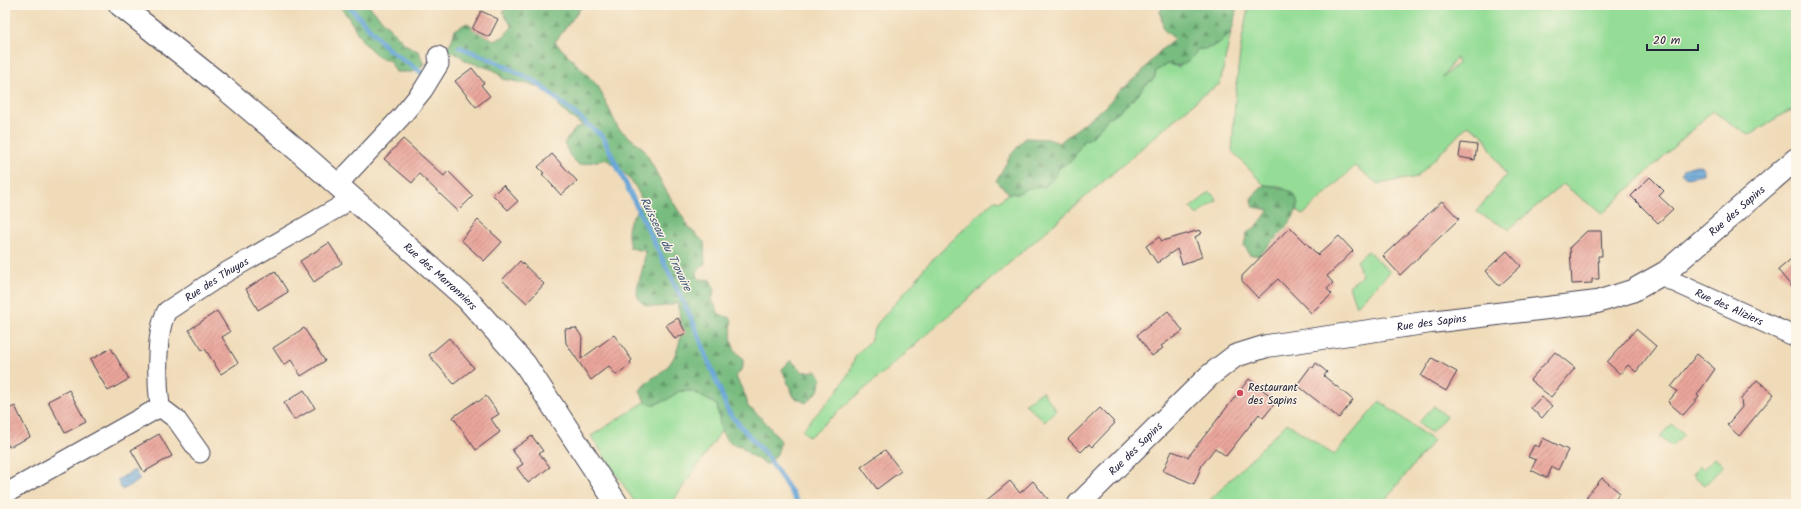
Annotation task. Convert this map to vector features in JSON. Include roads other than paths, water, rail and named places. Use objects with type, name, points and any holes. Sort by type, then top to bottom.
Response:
[{"type":"street","name":"Rue des Marronniers","points":[[120,5],[222,86],[418,254],[467,299],[525,364],[617,504]]},
{"type":"street","name":"Rue des Thuyas","points":[[160,407],[159,330],[162,319],[167,312],[225,272],[339,207],[343,191],[423,90],[439,64],[438,56]]},
{"type":"street","name":"Rue des Sapins","points":[[1079,504],[1209,376],[1235,356],[1267,346],[1423,323],[1597,302],[1632,291],[1666,272],[1796,159]]},
{"type":"street","name":"Rue des Aliziers","points":[[1666,272],[1670,280],[1796,337]]},
{"type":"street","points":[[5,494],[160,407],[176,419],[200,453]]},
{"type":"water","points":[[1696,165],[1703,167],[1703,174],[1688,178],[1681,173],[1683,169]]},
{"type":"water","points":[[135,470],[140,480],[122,490],[117,480]]},
{"type":"waterway","name":"Ruisseau du Trovaire","points":[[348,5],[388,49],[425,75]]},
{"type":"waterway","name":"Ruisseau du Trovaire","points":[[459,47],[490,59],[536,82],[603,137],[693,322],[729,413],[767,456],[799,504]]},
{"type":"place","name":"Restaurant des Sapins","points":[[1240,393]]}]
